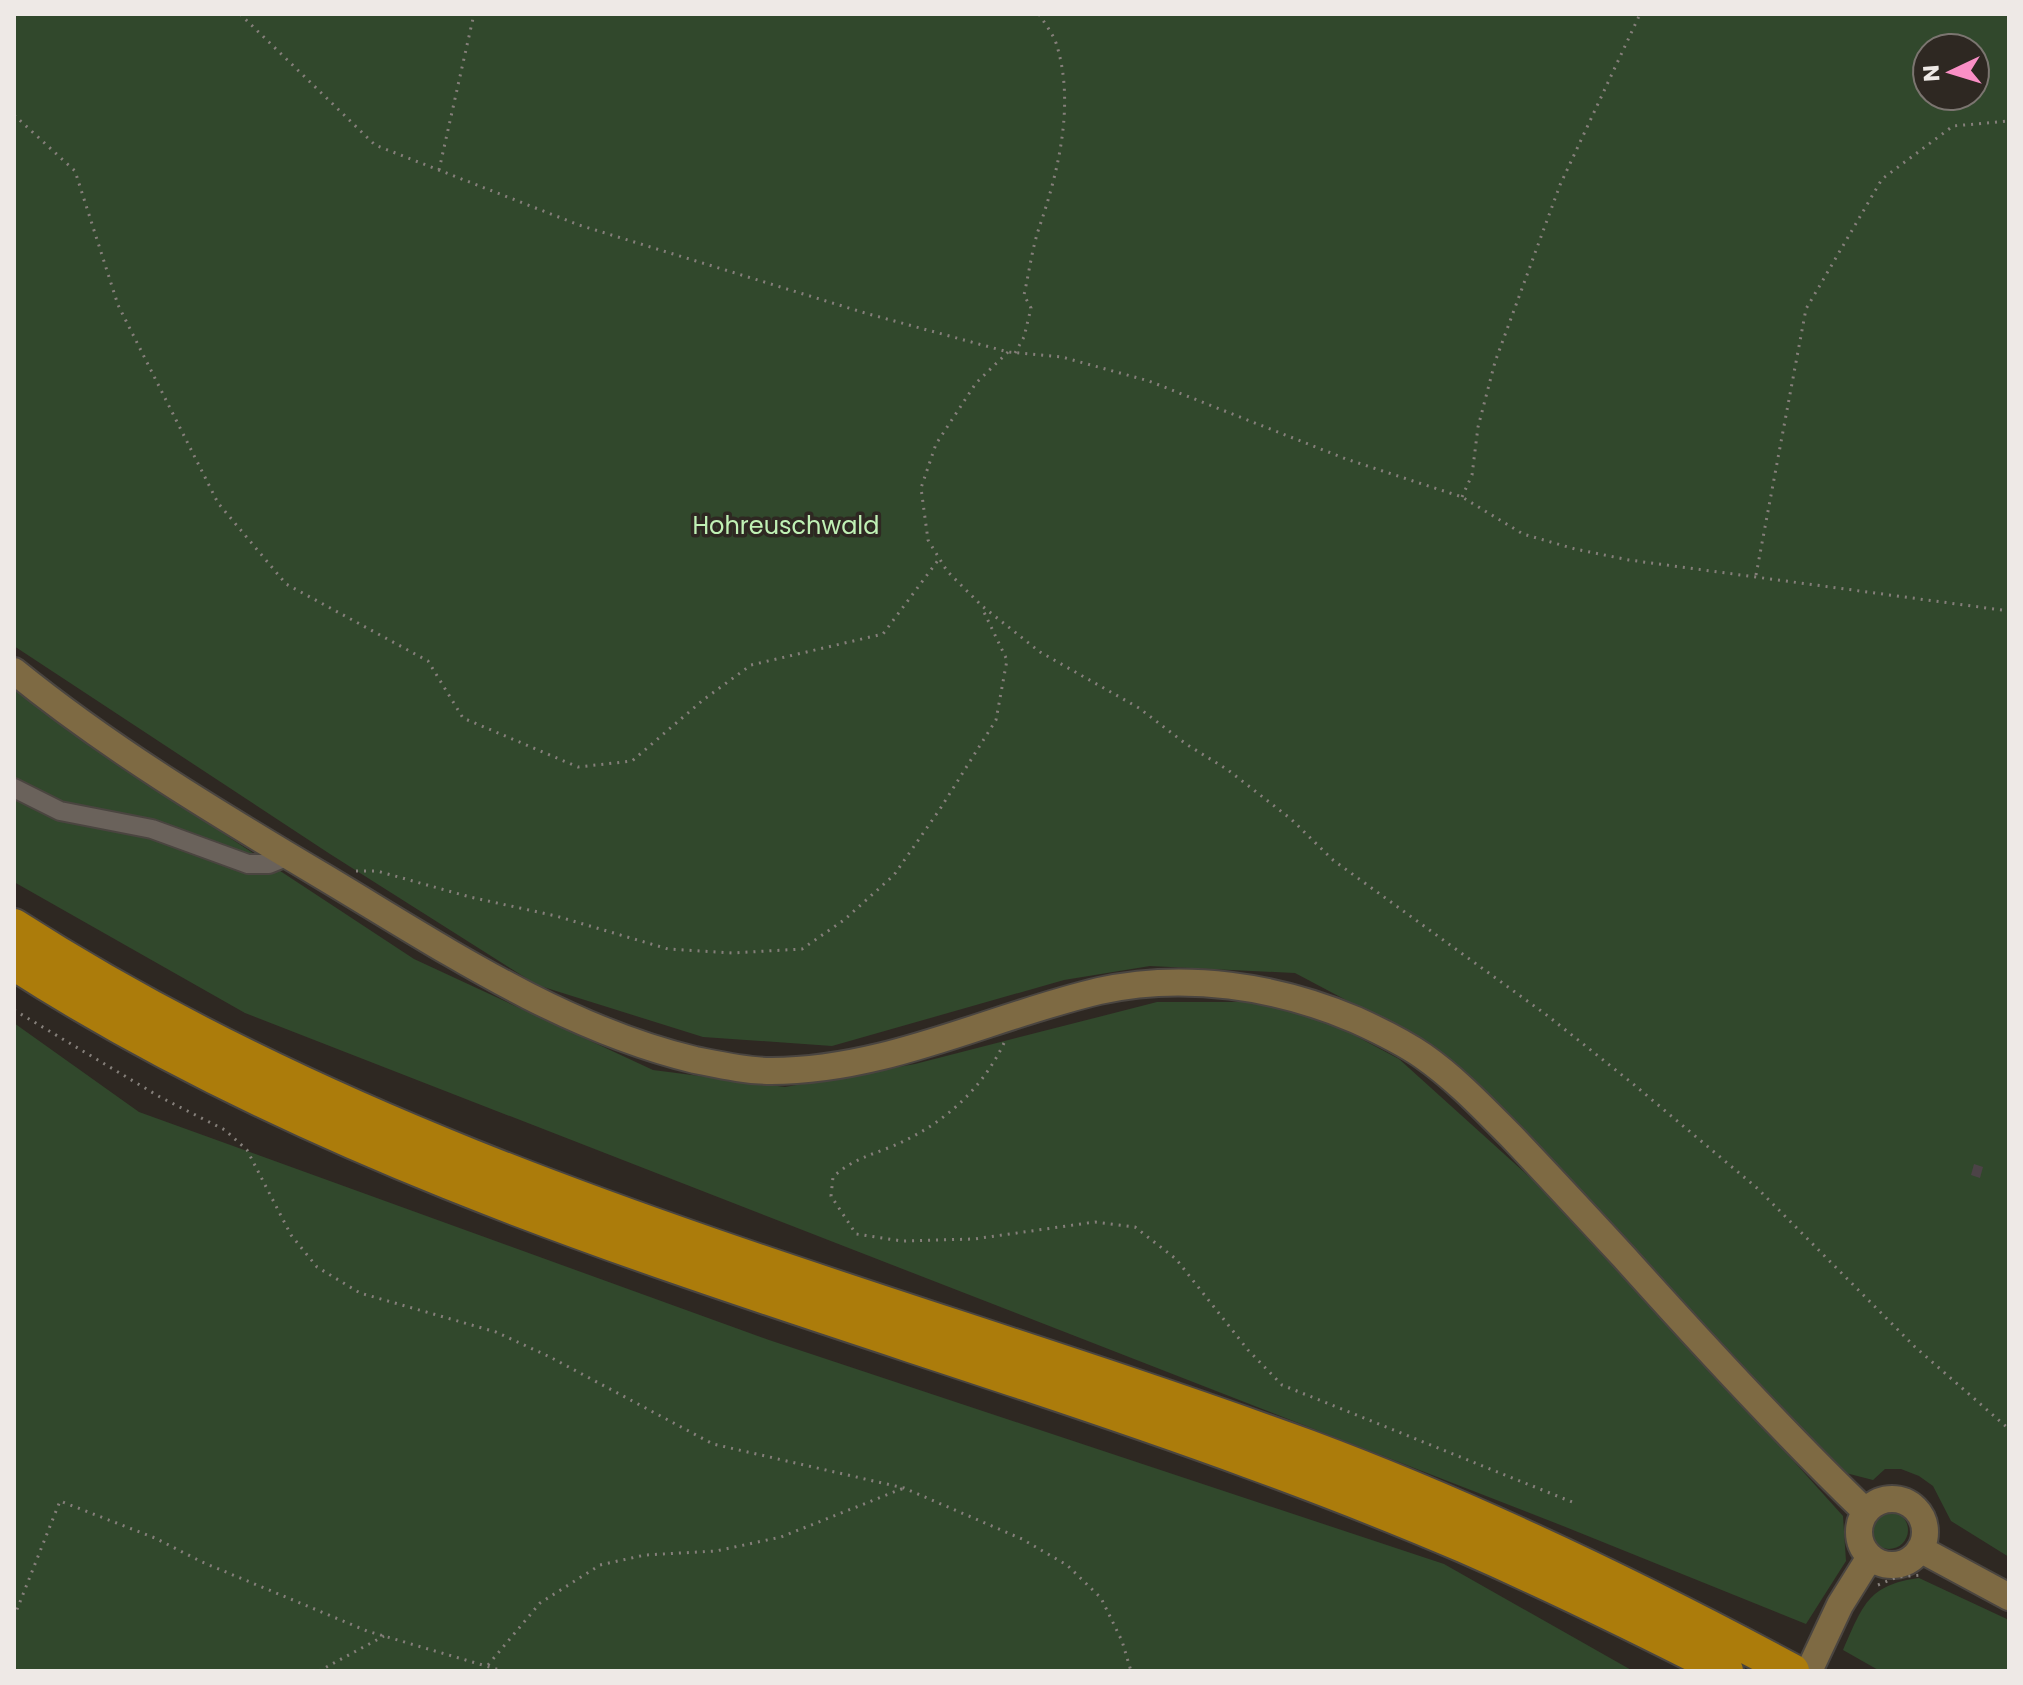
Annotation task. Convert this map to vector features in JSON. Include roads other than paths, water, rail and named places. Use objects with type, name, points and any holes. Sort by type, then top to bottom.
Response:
[{"type":"highway","points":[[14,926],[126,994],[257,1064],[390,1124],[688,1238],[1313,1449],[1551,1549],[1792,1671]]},
{"type":"highway","points":[[14,963],[154,1045],[247,1093],[376,1152],[590,1237],[1028,1384],[1298,1480],[1549,1583],[1726,1671]]},
{"type":"street","points":[[14,671],[166,779],[463,961],[542,1002],[663,1052],[720,1065],[766,1071],[818,1068],[917,1048],[1018,1014],[1102,991],[1148,984],[1192,983],[1280,994],[1361,1022],[1421,1054],[1469,1093],[1566,1194],[1743,1389],[1865,1511]]},
{"type":"street","points":[[14,788],[60,811],[152,829],[248,864],[269,864],[289,856]]},
{"type":"street","points":[[1886,1498],[1901,1499],[1913,1506],[1922,1516],[1925,1530],[1920,1549],[1900,1564],[1887,1565],[1870,1557],[1859,1541],[1858,1526],[1865,1511],[1886,1498]]},
{"type":"street","points":[[1920,1549],[2009,1597]]},
{"type":"street","points":[[1809,1671],[1840,1605],[1870,1557]]},
{"type":"park label","name":"Hohreuschwald","points":[[786,526]]}]
